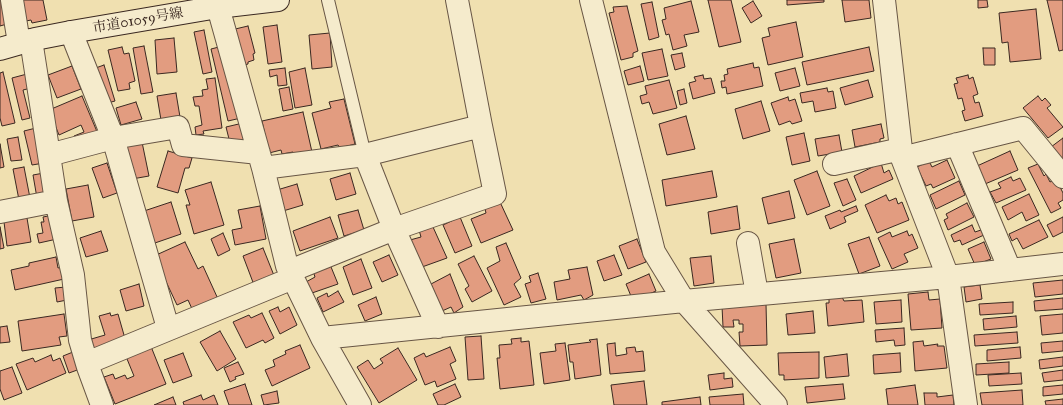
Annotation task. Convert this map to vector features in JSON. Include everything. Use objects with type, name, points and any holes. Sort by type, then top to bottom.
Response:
[{"type":"street","points":[[12,0],[17,44],[49,155],[56,201],[73,275],[80,340],[102,405]]},
{"type":"street","name":"市道01059号線","points":[[17,44],[71,32],[218,7],[278,0]]},
{"type":"street","points":[[87,363],[394,230],[495,194],[457,0]]},
{"type":"street","points":[[591,0],[654,252],[684,301],[776,405]]},
{"type":"street","points":[[884,0],[901,153],[948,277],[966,405]]},
{"type":"street","points":[[218,7],[261,160],[287,266],[322,338],[360,405]]},
{"type":"street","points":[[71,32],[113,138],[168,328]]},
{"type":"street","points":[[49,155],[113,138],[178,127],[184,145],[261,160],[365,155],[481,126]]},
{"type":"street","points":[[834,164],[957,144],[1023,128],[1063,177]]},
{"type":"street","points":[[957,144],[1010,270]]},
{"type":"street","points":[[365,155],[394,230],[438,326]]},
{"type":"street","points":[[0,212],[56,201]]},
{"type":"street","points":[[748,243],[758,294]]},
{"type":"street","points":[[322,338],[684,301],[948,277],[1063,264]]},
{"type":"lane","points":[[328,0],[365,155]]},
{"type":"building","points":[[0,0],[3,0],[7,24],[0,26]]},
{"type":"building","points":[[16,0],[43,0],[47,20],[32,23],[31,20],[21,22]]},
{"type":"building","points":[[708,0],[731,0],[741,42],[719,47]]},
{"type":"building","points":[[787,0],[824,0],[824,2],[787,5]]},
{"type":"building","points":[[842,0],[869,0],[871,18],[845,22]]},
{"type":"building","points":[[978,0],[987,0],[988,7],[978,8]]},
{"type":"building","points":[[1047,0],[1063,0],[1063,50],[1059,51]]},
{"type":"building","points":[[691,1],[699,32],[684,35],[687,46],[673,50],[669,34],[666,35],[662,20],[666,19],[664,8]]},
{"type":"building","points":[[753,1],[762,16],[751,23],[742,8]]},
{"type":"building","points":[[652,2],[659,37],[649,40],[641,4]]},
{"type":"building","points":[[627,6],[638,51],[633,53],[633,57],[621,60],[609,13],[614,12],[613,7]]},
{"type":"building","points":[[1036,9],[1041,59],[1010,62],[1008,42],[1002,43],[999,13]]},
{"type":"building","points":[[796,22],[803,57],[768,65],[762,38],[770,36],[768,28]]},
{"type":"building","points":[[277,25],[282,62],[268,64],[263,27]]},
{"type":"building","points":[[248,26],[255,53],[253,54],[254,60],[241,66],[231,30]]},
{"type":"building","points":[[204,30],[212,72],[203,74],[194,32]]},
{"type":"building","points":[[330,33],[332,67],[312,69],[309,35]]},
{"type":"building","points":[[174,38],[177,72],[157,74],[155,40]]},
{"type":"building","points":[[144,46],[153,92],[141,94],[133,48]]},
{"type":"building","points":[[223,46],[241,118],[228,121],[211,49]]},
{"type":"building","points":[[122,47],[124,54],[129,53],[135,81],[129,83],[130,89],[118,91],[108,50]]},
{"type":"building","points":[[869,47],[874,71],[807,85],[802,62]]},
{"type":"building","points":[[983,48],[995,48],[995,65],[984,65]]},
{"type":"building","points":[[662,49],[668,76],[648,80],[642,53]]},
{"type":"building","points":[[682,53],[685,67],[675,70],[671,55]]},
{"type":"building","points":[[753,63],[754,68],[759,67],[763,86],[727,94],[726,87],[722,88],[721,81],[725,81],[724,75],[728,74],[727,69]]},
{"type":"building","points":[[104,65],[115,101],[104,104],[93,69]]},
{"type":"building","points":[[72,66],[81,89],[57,98],[48,75]]},
{"type":"building","points":[[640,66],[644,81],[628,85],[624,71]]},
{"type":"building","points":[[285,68],[287,85],[278,86],[277,75],[270,77],[269,70]]},
{"type":"building","points":[[305,68],[312,105],[295,108],[289,72]]},
{"type":"building","points":[[795,68],[800,86],[780,91],[775,73]]},
{"type":"building","points":[[3,72],[15,123],[2,126],[0,118],[0,73]]},
{"type":"building","points":[[27,74],[31,88],[23,90],[30,118],[22,120],[12,78]]},
{"type":"building","points":[[703,75],[704,79],[711,78],[715,93],[693,99],[689,83],[696,81],[694,77]]},
{"type":"building","points":[[968,75],[969,79],[973,77],[978,94],[973,96],[975,103],[979,102],[983,116],[965,121],[962,111],[965,110],[962,98],[958,99],[954,84],[958,83],[956,78]]},
{"type":"building","points":[[215,78],[222,128],[203,131],[204,134],[196,135],[195,127],[202,125],[199,106],[195,106],[193,97],[203,96],[202,90],[208,89],[206,79]]},
{"type":"building","points":[[669,80],[677,108],[653,114],[649,102],[642,104],[640,96],[647,94],[645,86]]},
{"type":"building","points":[[868,80],[873,97],[845,105],[840,88]]},
{"type":"building","points":[[289,87],[293,109],[283,111],[279,89]]},
{"type":"building","points":[[827,88],[828,92],[833,91],[836,108],[815,112],[813,101],[802,103],[800,93]]},
{"type":"building","points":[[684,89],[687,103],[680,105],[677,91]]},
{"type":"building","points":[[176,93],[180,117],[161,120],[157,96]]},
{"type":"building","points":[[82,96],[98,134],[77,143],[74,136],[84,132],[81,125],[59,135],[49,110]]},
{"type":"building","points":[[1038,96],[1042,101],[1045,98],[1051,105],[1047,108],[1063,127],[1048,138],[1023,108]]},
{"type":"building","points":[[788,97],[789,101],[795,99],[802,121],[792,124],[790,121],[779,125],[771,103]]},
{"type":"building","points":[[344,99],[355,144],[340,148],[338,145],[321,149],[312,113],[331,108],[329,102]]},
{"type":"building","points":[[761,101],[770,131],[743,139],[735,109]]},
{"type":"building","points":[[136,102],[142,119],[121,125],[116,108]]},
{"type":"building","points":[[303,112],[312,152],[295,155],[293,152],[282,154],[281,150],[269,153],[262,121]]},
{"type":"building","points":[[686,116],[695,149],[667,155],[659,124]]},
{"type":"building","points":[[243,123],[249,145],[230,143],[226,127]]},
{"type":"building","points":[[881,124],[884,138],[880,139],[880,142],[855,147],[852,130]]},
{"type":"building","points":[[36,128],[44,163],[32,165],[24,131]]},
{"type":"building","points":[[804,133],[810,161],[792,165],[786,137]]},
{"type":"building","points":[[839,135],[842,152],[818,156],[815,139]]},
{"type":"building","points":[[18,137],[22,160],[11,161],[7,139]]},
{"type":"building","points":[[1063,138],[1063,164],[1051,147]]},
{"type":"building","points":[[142,142],[149,176],[132,179],[125,146]]},
{"type":"building","points":[[0,144],[4,167],[0,168]]},
{"type":"building","points":[[168,151],[192,158],[189,168],[185,168],[178,193],[157,187]]},
{"type":"building","points":[[1010,151],[1018,170],[985,184],[977,166]]},
{"type":"building","points":[[947,160],[955,178],[933,188],[931,184],[926,186],[917,167],[929,161],[932,167]]},
{"type":"building","points":[[107,163],[117,193],[103,198],[92,168]]},
{"type":"building","points":[[881,163],[884,173],[889,170],[893,179],[861,193],[854,176]]},
{"type":"building","points":[[1038,164],[1044,176],[1046,174],[1050,182],[1056,179],[1063,193],[1063,200],[1058,203],[1061,208],[1051,213],[1028,168]]},
{"type":"building","points":[[24,167],[30,198],[19,200],[13,169]]},
{"type":"building","points":[[712,171],[717,197],[666,206],[662,180]]},
{"type":"building","points":[[817,171],[830,206],[807,215],[794,180]]},
{"type":"building","points":[[44,173],[48,196],[37,198],[33,175]]},
{"type":"building","points":[[350,173],[356,194],[336,200],[330,179]]},
{"type":"building","points":[[1011,177],[1013,181],[1020,178],[1026,190],[996,203],[990,192],[1001,188],[998,183]]},
{"type":"building","points":[[847,179],[856,200],[843,206],[834,183]]},
{"type":"building","points":[[959,181],[965,195],[936,209],[930,195]]},
{"type":"building","points":[[211,182],[224,225],[194,234],[186,205],[190,205],[185,190]]},
{"type":"building","points":[[297,184],[303,205],[283,211],[277,190]]},
{"type":"building","points":[[88,185],[94,217],[72,221],[66,189]]},
{"type":"building","points":[[789,191],[795,218],[768,224],[762,198]]},
{"type":"building","points":[[1029,194],[1039,215],[1026,221],[1022,212],[1008,220],[1002,207]]},
{"type":"building","points":[[886,195],[889,201],[896,198],[898,204],[902,202],[909,220],[877,233],[865,205]]},
{"type":"building","points":[[171,202],[181,234],[152,244],[141,212]]},
{"type":"building","points":[[500,202],[513,230],[481,243],[471,219],[486,213],[485,209]]},
{"type":"building","points":[[967,203],[974,217],[948,230],[944,220],[948,218],[946,214]]},
{"type":"building","points":[[260,206],[266,239],[235,245],[232,230],[242,228],[238,210]]},
{"type":"building","points":[[737,206],[740,229],[711,234],[708,212]]},
{"type":"building","points":[[856,206],[858,211],[844,217],[846,222],[830,229],[825,216]]},
{"type":"building","points":[[358,210],[364,230],[344,236],[338,215]]},
{"type":"building","points":[[53,215],[57,239],[39,243],[37,234],[43,233],[41,222],[44,222],[43,217]]},
{"type":"building","points":[[330,217],[338,238],[300,251],[293,231]]},
{"type":"building","points":[[460,217],[472,246],[455,253],[443,225]]},
{"type":"building","points":[[1063,217],[1063,232],[1053,237],[1047,225]]},
{"type":"building","points":[[27,218],[31,242],[7,246],[4,222]]},
{"type":"building","points":[[1039,220],[1048,237],[1023,249],[1017,238],[1012,241],[1009,234]]},
{"type":"building","points":[[972,225],[975,232],[981,230],[984,235],[962,245],[960,240],[954,242],[951,235]]},
{"type":"building","points":[[0,227],[4,248],[0,249]]},
{"type":"building","points":[[433,227],[447,258],[422,267],[410,240],[421,237],[419,230]]},
{"type":"building","points":[[101,231],[108,251],[86,257],[80,238]]},
{"type":"building","points":[[907,231],[909,236],[912,234],[918,248],[904,254],[908,262],[892,269],[878,238],[890,232],[892,237]]},
{"type":"building","points":[[223,233],[230,250],[218,256],[211,239]]},
{"type":"building","points":[[869,237],[880,266],[859,274],[848,244]]},
{"type":"building","points":[[637,239],[646,262],[628,269],[619,246]]},
{"type":"building","points":[[794,239],[801,273],[776,278],[769,244]]},
{"type":"building","points":[[185,242],[198,269],[203,266],[218,299],[193,311],[188,300],[177,305],[154,256]]},
{"type":"building","points":[[984,242],[991,259],[975,265],[968,249]]},
{"type":"building","points":[[506,243],[521,278],[514,284],[521,297],[504,305],[487,268],[500,261],[496,247]]},
{"type":"building","points":[[263,248],[275,278],[254,285],[243,256]]},
{"type":"building","points":[[389,255],[398,275],[382,282],[373,262]]},
{"type":"building","points":[[614,255],[622,275],[604,281],[597,261]]},
{"type":"building","points":[[474,256],[492,291],[472,302],[465,289],[469,286],[458,264]]},
{"type":"building","points":[[711,256],[714,283],[694,286],[690,258]]},
{"type":"building","points":[[56,257],[58,268],[62,267],[64,279],[15,290],[11,270],[29,266],[29,263]]},
{"type":"building","points":[[361,259],[372,288],[353,295],[343,267]]},
{"type":"building","points":[[329,262],[338,284],[312,293],[306,282],[315,277],[312,268]]},
{"type":"building","points":[[587,267],[593,295],[584,300],[581,295],[557,300],[554,282],[570,279],[568,270]]},
{"type":"building","points":[[538,273],[546,299],[531,303],[525,284],[531,282],[529,276]]},
{"type":"building","points":[[450,274],[463,307],[454,313],[451,307],[442,311],[431,284]]},
{"type":"building","points":[[649,274],[656,291],[633,301],[626,284]]},
{"type":"building","points":[[1063,280],[1063,294],[1035,297],[1033,283]]},
{"type":"building","points":[[139,284],[144,306],[126,311],[120,290]]},
{"type":"building","points":[[980,285],[982,299],[966,302],[964,287]]},
{"type":"building","points":[[66,287],[67,300],[57,302],[55,288]]},
{"type":"building","points":[[338,291],[344,302],[323,312],[317,298],[327,293],[328,297]]},
{"type":"building","points":[[928,292],[929,300],[940,299],[942,328],[911,330],[908,294]]},
{"type":"building","points":[[376,297],[382,314],[365,321],[358,305]]},
{"type":"building","points":[[842,297],[844,301],[862,300],[864,322],[828,326],[826,303],[829,303],[829,298]]},
{"type":"building","points":[[1063,298],[1063,309],[1035,311],[1034,301]]},
{"type":"building","points":[[901,300],[902,322],[876,324],[874,302]]},
{"type":"building","points":[[1013,302],[1013,313],[980,315],[979,304]]},
{"type":"building","points":[[766,304],[767,345],[740,346],[739,332],[743,332],[743,324],[739,324],[739,320],[733,320],[734,327],[723,327],[722,306]]},
{"type":"building","points":[[278,307],[280,312],[289,307],[297,325],[280,334],[269,311]]},
{"type":"building","points":[[813,311],[815,333],[788,335],[786,314]]},
{"type":"building","points":[[110,313],[111,316],[118,314],[126,342],[92,352],[88,340],[105,335],[99,316]]},
{"type":"building","points":[[262,313],[274,338],[265,343],[263,340],[246,348],[233,322],[249,315],[251,318]]},
{"type":"building","points":[[64,314],[67,336],[59,337],[61,345],[22,351],[18,321]]},
{"type":"building","points":[[1063,314],[1063,333],[1042,335],[1040,316]]},
{"type":"building","points":[[1016,316],[1017,327],[984,330],[983,319]]},
{"type":"building","points":[[7,326],[10,342],[0,343],[0,327]]},
{"type":"building","points":[[904,328],[905,345],[895,346],[894,340],[876,342],[875,330]]},
{"type":"building","points":[[220,331],[236,359],[217,371],[200,342]]},
{"type":"building","points":[[1017,332],[1018,343],[975,346],[974,335]]},
{"type":"building","points":[[481,336],[484,379],[468,380],[465,337]]},
{"type":"building","points":[[521,338],[521,342],[529,341],[534,385],[500,389],[497,358],[500,358],[499,345],[512,344],[511,339]]},
{"type":"building","points":[[597,339],[601,375],[575,379],[573,362],[570,362],[568,345],[591,342],[589,340]]},
{"type":"building","points":[[923,341],[924,346],[938,344],[937,346],[944,346],[947,368],[915,371],[913,342]]},
{"type":"building","points":[[1063,341],[1063,351],[1042,353],[1041,343]]},
{"type":"building","points":[[565,343],[570,380],[544,384],[540,353],[556,351],[555,344]]},
{"type":"building","points":[[615,343],[616,356],[627,354],[626,348],[635,347],[636,352],[643,351],[645,371],[610,374],[607,344]]},
{"type":"building","points":[[150,344],[166,384],[115,404],[104,377],[113,374],[115,379],[125,375],[127,379],[134,376],[125,354]]},
{"type":"building","points":[[300,345],[310,368],[272,386],[265,370],[275,366],[273,360],[286,354],[285,351]]},
{"type":"building","points":[[450,347],[456,361],[450,364],[456,379],[437,387],[435,381],[425,385],[414,358],[424,353],[426,357]]},
{"type":"building","points":[[1020,347],[1021,358],[987,361],[987,350]]},
{"type":"building","points":[[398,348],[417,380],[379,403],[357,367],[368,360],[374,369],[383,363],[380,359]]},
{"type":"building","points":[[73,352],[80,369],[69,373],[63,356]]},
{"type":"building","points":[[819,352],[819,378],[784,380],[784,375],[779,375],[778,353]]},
{"type":"building","points":[[183,353],[192,376],[173,383],[164,360]]},
{"type":"building","points":[[900,353],[901,372],[874,374],[873,355]]},
{"type":"building","points":[[847,354],[849,376],[826,378],[824,357]]},
{"type":"building","points":[[51,355],[53,361],[60,358],[66,373],[27,390],[16,364],[33,358],[35,362]]},
{"type":"building","points":[[1063,357],[1063,366],[1040,369],[1039,360]]},
{"type":"building","points":[[238,362],[244,374],[235,377],[236,379],[230,382],[224,368]]},
{"type":"building","points":[[1009,362],[1009,373],[976,375],[976,364]]},
{"type":"building","points":[[12,367],[22,393],[4,400],[0,389],[0,371]]},
{"type":"building","points":[[1063,370],[1063,380],[1044,382],[1042,373]]},
{"type":"building","points":[[724,373],[724,379],[732,378],[733,387],[710,390],[708,375]]},
{"type":"building","points":[[1021,373],[1022,384],[989,386],[988,375]]},
{"type":"building","points":[[644,381],[647,405],[614,405],[611,385]]},
{"type":"building","points":[[245,384],[252,405],[229,405],[224,391]]},
{"type":"building","points":[[455,384],[461,397],[444,405],[438,405],[433,394]]},
{"type":"building","points":[[843,384],[845,399],[807,403],[805,387]]},
{"type":"building","points":[[915,385],[918,405],[888,405],[886,389]]},
{"type":"building","points":[[1063,385],[1063,394],[1043,396],[1043,387]]},
{"type":"building","points":[[1022,390],[1023,405],[982,405],[980,393]]},
{"type":"building","points":[[277,391],[279,403],[264,405],[261,395]]},
{"type":"building","points":[[924,393],[937,393],[937,397],[953,395],[954,405],[925,405]]},
{"type":"building","points":[[743,394],[744,405],[710,405],[709,397]]},
{"type":"building","points":[[201,395],[203,400],[214,395],[218,405],[184,405],[183,402]]},
{"type":"building","points":[[173,397],[176,405],[154,405]]},
{"type":"building","points":[[700,397],[701,405],[662,405],[662,402]]},
{"type":"building","points":[[1063,399],[1063,405],[1046,405],[1045,401]]}]
